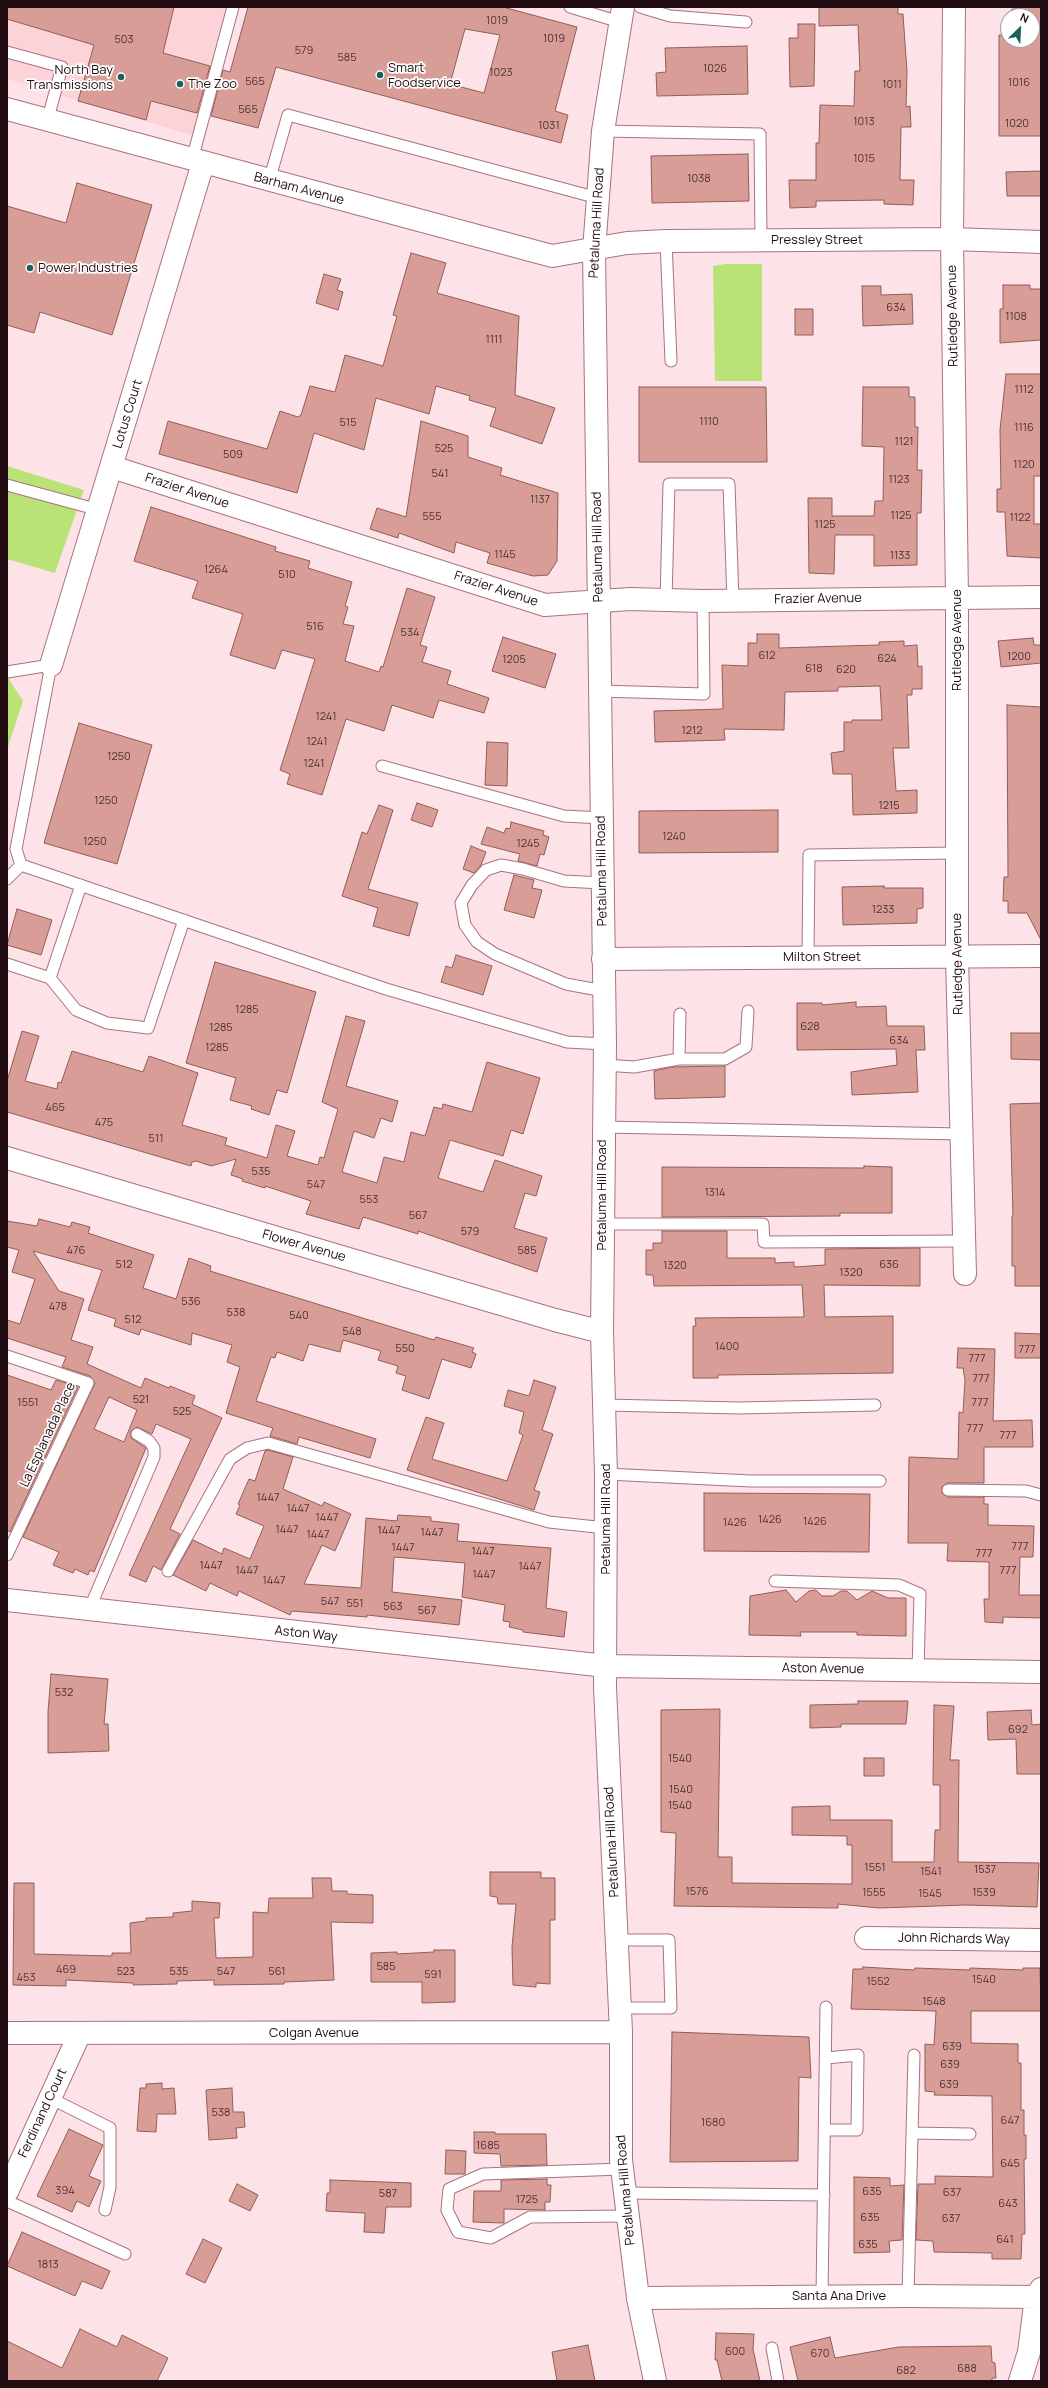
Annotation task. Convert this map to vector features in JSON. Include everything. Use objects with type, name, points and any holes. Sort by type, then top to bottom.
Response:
[{"type":"street","name":"Rutledge Avenue","points":[[954,7],[952,239],[957,598],[957,956],[965,1274]]},
{"type":"street","name":"Petaluma Hill Road","points":[[621,14],[603,131],[594,250],[604,959],[602,1332],[606,1474],[605,1695],[622,2032],[622,2169],[626,2216],[638,2298],[655,2381]]},
{"type":"street","name":"Barham Avenue","points":[[7,109],[48,118],[269,181],[552,256],[594,250]]},
{"type":"street","name":"Lotus Court","points":[[51,665],[112,467],[198,161]]},
{"type":"street","name":"Pressley Street","points":[[594,250],[627,243],[666,241],[952,239],[1041,242]]},
{"type":"street","name":"Frazier Avenue","points":[[112,467],[545,605],[599,600],[733,601],[1041,597]]},
{"type":"street","name":"Milton Street","points":[[604,959],[1041,956]]},
{"type":"street","name":"Flower Avenue","points":[[7,1158],[555,1320],[602,1332]]},
{"type":"street","name":"Aston Way","points":[[7,1600],[606,1666]]},
{"type":"street","name":"Aston Avenue","points":[[606,1666],[1041,1672]]},
{"type":"street","name":"John Richards Way","points":[[866,1938],[1041,1940]]},
{"type":"street","name":"Colgan Avenue","points":[[7,2033],[622,2032]]},
{"type":"street","name":"Ferdinand Court","points":[[7,2192],[80,2033]]},
{"type":"street","name":"Santa Ana Drive","points":[[638,2298],[1039,2295]]},
{"type":"street","points":[[1020,2381],[1029,2352],[1039,2295]]},
{"type":"lane","points":[[198,161],[234,7]]},
{"type":"lane","points":[[570,7],[621,14]]},
{"type":"lane","points":[[640,7],[670,16],[746,22]]},
{"type":"lane","points":[[7,52],[62,66],[48,118]]},
{"type":"lane","points":[[269,181],[288,115],[598,198]]},
{"type":"lane","points":[[603,131],[760,134],[761,241]]},
{"type":"lane","points":[[666,241],[671,360]]},
{"type":"lane","points":[[666,600],[669,484],[729,484],[733,601]]},
{"type":"lane","points":[[7,485],[99,510]]},
{"type":"lane","points":[[600,691],[704,694],[702,601]]},
{"type":"lane","points":[[7,672],[51,665],[16,849],[21,865]]},
{"type":"lane","points":[[382,766],[564,816],[602,818]]},
{"type":"lane","points":[[808,957],[809,855],[957,853]]},
{"type":"lane","points":[[7,879],[21,865]]},
{"type":"lane","points":[[21,865],[386,989],[567,1042],[634,1067],[679,1059],[725,1059],[746,1046],[748,1011]]},
{"type":"lane","points":[[602,883],[564,881],[523,868],[501,865],[486,870],[472,885],[461,903],[465,925],[477,942],[495,954],[566,984],[604,991]]},
{"type":"lane","points":[[50,978],[81,885]]},
{"type":"lane","points":[[7,964],[50,978],[76,1010],[107,1023],[148,1028],[184,920]]},
{"type":"lane","points":[[679,1059],[680,1014]]},
{"type":"lane","points":[[603,1128],[962,1134]]},
{"type":"lane","points":[[602,1224],[763,1224],[764,1242],[964,1241]]},
{"type":"lane","name":"La Esplanada Place","points":[[7,1356],[88,1383],[7,1555]]},
{"type":"lane","points":[[604,1405],[739,1408],[875,1405]]},
{"type":"lane","points":[[89,1610],[154,1457],[154,1448],[150,1441],[137,1434]]},
{"type":"lane","points":[[168,1571],[230,1460],[247,1448],[268,1443],[549,1522],[606,1528]]},
{"type":"lane","points":[[606,1474],[752,1481],[880,1481]]},
{"type":"lane","points":[[948,1490],[1026,1491],[1041,1495]]},
{"type":"lane","points":[[775,1581],[899,1585],[920,1594],[918,1670]]},
{"type":"lane","points":[[617,1940],[669,1940],[671,2008],[620,2008]]},
{"type":"lane","points":[[822,2296],[826,2006]]},
{"type":"lane","points":[[825,2130],[858,2130],[858,2055],[826,2058]]},
{"type":"lane","points":[[908,2296],[914,2055]]},
{"type":"lane","points":[[50,2098],[110,2128],[110,2187],[105,2210]]},
{"type":"lane","points":[[912,2134],[970,2134]]},
{"type":"lane","points":[[622,2169],[483,2174],[449,2189],[447,2210],[458,2232],[491,2238],[530,2217],[626,2216]]},
{"type":"lane","points":[[624,2193],[824,2196]]},
{"type":"lane","points":[[7,2200],[125,2254]]},
{"type":"lane","points":[[772,2348],[778,2381]]},
{"type":"shaded area","points":[[7,7],[237,7],[204,139],[7,79]]},
{"type":"green space","points":[[725,264],[762,264],[762,381],[715,381],[713,266]]},
{"type":"green space","points":[[7,466],[84,490],[55,573],[7,559]]},
{"type":"green space","points":[[7,676],[23,701],[7,750]]},
{"type":"building","name":"North Bay Transmissions","points":[[7,7],[174,7],[163,53],[210,66],[197,113],[151,101],[146,120],[78,101],[94,45],[7,19]]},
{"type":"building","name":"Smart Foodservice","points":[[248,7],[503,7],[577,27],[555,111],[568,115],[561,143],[276,67],[258,128],[211,116],[223,70],[230,72]],"holes":[[[465,29],[500,35],[484,93],[450,84]]]},
{"type":"building","points":[[819,7],[898,7],[898,14],[903,14],[907,72],[906,107],[910,106],[911,127],[901,127],[900,180],[914,180],[913,205],[884,204],[884,200],[816,201],[816,207],[790,208],[789,180],[816,180],[816,143],[819,143],[820,105],[854,106],[855,71],[860,71],[858,25],[819,26]]},
{"type":"building","points":[[1041,7],[1041,136],[999,136],[999,35],[1000,48],[1040,48],[1040,8],[1016,8]]},
{"type":"building","points":[[798,24],[815,24],[814,86],[790,87],[789,38],[798,38]]},
{"type":"building","points":[[747,46],[748,94],[657,96],[656,73],[666,72],[665,48]]},
{"type":"building","points":[[748,154],[749,201],[652,203],[651,156]]},
{"type":"building","points":[[1041,171],[1041,196],[1007,196],[1006,172]]},
{"type":"building","points":[[77,183],[152,205],[112,335],[40,312],[34,333],[7,325],[7,206],[66,223]]},
{"type":"building","points":[[411,253],[446,263],[437,293],[519,316],[515,395],[555,408],[542,444],[490,426],[496,408],[469,400],[470,396],[436,386],[429,414],[376,398],[364,450],[314,433],[297,493],[159,454],[168,421],[267,449],[280,411],[298,417],[301,415],[310,386],[335,392],[345,355],[383,366],[397,316],[393,315]]},
{"type":"building","points":[[324,274],[341,279],[337,290],[343,292],[338,310],[316,303]]},
{"type":"building","points":[[1003,285],[1030,285],[1030,289],[1041,289],[1041,340],[1000,343],[1000,309],[1003,309]]},
{"type":"building","points":[[862,286],[881,286],[881,295],[912,294],[913,324],[863,326]]},
{"type":"building","points":[[795,309],[813,309],[813,335],[795,335]]},
{"type":"building","points":[[1006,374],[1041,374],[1041,476],[1034,476],[1034,524],[1041,524],[1041,558],[1007,556],[1005,512],[997,512],[997,489],[1001,489],[1000,430]]},
{"type":"building","points":[[639,387],[766,387],[767,462],[639,462]]},
{"type":"building","points":[[863,387],[909,387],[909,397],[915,397],[915,427],[918,427],[917,470],[922,470],[921,513],[917,513],[917,565],[874,566],[874,535],[835,535],[834,574],[809,573],[808,498],[832,498],[832,516],[874,516],[875,501],[883,501],[884,447],[862,446]]},
{"type":"building","points":[[421,421],[468,436],[468,457],[502,468],[500,475],[558,493],[557,561],[548,575],[533,576],[487,563],[490,553],[456,542],[454,553],[399,533],[398,538],[370,529],[377,508],[406,517]]},
{"type":"building","points":[[151,507],[276,547],[275,551],[310,561],[308,568],[352,582],[345,606],[348,607],[343,624],[354,626],[345,661],[379,672],[381,666],[383,667],[407,588],[435,597],[420,645],[427,647],[422,662],[451,671],[447,684],[489,698],[484,713],[439,700],[433,718],[392,705],[384,731],[346,719],[322,795],[287,784],[290,774],[280,770],[315,659],[282,650],[275,669],[230,655],[243,614],[192,598],[198,581],[134,561]]},
{"type":"building","points":[[757,634],[779,634],[779,648],[879,645],[879,642],[904,641],[904,646],[917,645],[918,667],[922,666],[922,689],[912,689],[912,695],[907,695],[909,748],[893,748],[896,791],[917,790],[917,813],[853,815],[852,774],[833,774],[831,753],[844,751],[844,722],[852,722],[852,720],[882,720],[880,686],[838,687],[838,691],[785,692],[784,730],[724,729],[725,740],[655,742],[654,711],[723,709],[722,665],[748,666],[748,643],[757,643]]},
{"type":"building","points":[[503,637],[556,654],[545,688],[492,671]]},
{"type":"building","points":[[1033,638],[1034,645],[1041,645],[1041,663],[1001,667],[998,641]]},
{"type":"building","points":[[1007,705],[1041,707],[1041,940],[1027,913],[1008,913],[1008,901],[1003,901],[1004,877],[1008,877]]},
{"type":"building","points":[[79,723],[152,745],[117,864],[44,843]]},
{"type":"building","points":[[487,742],[508,743],[507,786],[485,785]]},
{"type":"building","points":[[417,803],[438,810],[432,827],[411,820]]},
{"type":"building","points":[[379,805],[393,810],[368,889],[418,903],[409,936],[373,926],[378,908],[342,896],[362,832],[367,834]]},
{"type":"building","points":[[778,810],[778,852],[639,853],[639,811]]},
{"type":"building","points":[[511,822],[544,831],[543,835],[549,837],[544,855],[540,854],[537,866],[518,861],[520,854],[481,844],[487,827],[504,833],[506,828],[510,829]]},
{"type":"building","points":[[471,846],[486,852],[481,865],[474,873],[463,869]]},
{"type":"building","points":[[514,875],[534,880],[532,888],[542,890],[534,918],[504,910]]},
{"type":"building","points":[[884,886],[884,888],[923,888],[923,908],[917,909],[917,923],[843,925],[842,887]]},
{"type":"building","points":[[17,909],[52,920],[41,955],[7,945]]},
{"type":"building","points":[[456,955],[492,966],[483,995],[441,982],[446,966],[452,968]]},
{"type":"building","points":[[215,962],[316,992],[287,1093],[277,1090],[269,1115],[251,1109],[252,1106],[230,1100],[236,1078],[186,1063]]},
{"type":"building","points":[[856,1002],[856,1007],[886,1006],[887,1026],[924,1026],[925,1050],[916,1050],[918,1092],[852,1095],[851,1072],[897,1065],[896,1049],[797,1050],[797,1003],[822,1003],[822,1005]]},
{"type":"building","points":[[346,1016],[365,1021],[346,1086],[398,1101],[392,1122],[381,1118],[374,1138],[354,1131],[342,1172],[377,1183],[384,1157],[404,1162],[411,1132],[425,1136],[434,1107],[442,1109],[443,1104],[472,1112],[487,1062],[540,1078],[523,1134],[511,1130],[503,1156],[450,1140],[438,1178],[483,1192],[495,1160],[542,1176],[536,1196],[525,1193],[514,1228],[547,1238],[537,1272],[418,1231],[418,1234],[363,1217],[359,1229],[306,1214],[311,1201],[265,1186],[265,1188],[242,1181],[243,1179],[231,1175],[236,1159],[211,1166],[196,1161],[192,1162],[191,1166],[7,1112],[7,1081],[22,1031],[39,1036],[25,1081],[57,1089],[58,1082],[61,1083],[72,1051],[143,1072],[149,1056],[198,1073],[182,1125],[227,1138],[225,1145],[267,1158],[276,1125],[295,1131],[287,1156],[318,1165],[320,1157],[324,1158],[338,1109],[322,1102]]},
{"type":"building","points":[[1011,1033],[1041,1033],[1041,1060],[1011,1059]]},
{"type":"building","points":[[725,1066],[725,1097],[655,1099],[654,1071],[672,1067]]},
{"type":"building","points":[[1041,1103],[1041,1286],[1015,1286],[1015,1266],[1012,1266],[1013,1216],[1010,1104]]},
{"type":"building","points":[[864,1166],[892,1167],[892,1213],[840,1213],[840,1216],[662,1217],[662,1167],[864,1168]]},
{"type":"building","points":[[39,1219],[70,1227],[72,1222],[90,1227],[88,1233],[154,1255],[143,1288],[176,1299],[189,1258],[211,1266],[210,1271],[434,1340],[436,1337],[474,1348],[472,1352],[476,1354],[471,1368],[442,1359],[429,1399],[402,1390],[406,1376],[396,1373],[398,1366],[378,1360],[381,1351],[343,1340],[340,1352],[309,1344],[303,1361],[277,1352],[275,1358],[271,1357],[256,1401],[376,1439],[370,1458],[299,1437],[297,1444],[270,1436],[273,1428],[226,1413],[240,1367],[227,1362],[232,1345],[192,1333],[191,1345],[141,1329],[139,1335],[114,1326],[116,1319],[88,1310],[102,1270],[33,1251],[59,1291],[84,1299],[71,1340],[93,1347],[87,1364],[141,1388],[145,1378],[169,1388],[170,1386],[195,1396],[192,1404],[222,1418],[170,1529],[180,1534],[161,1570],[153,1566],[146,1582],[129,1575],[191,1439],[156,1424],[152,1434],[137,1427],[131,1431],[131,1438],[146,1448],[94,1572],[90,1570],[88,1575],[75,1569],[73,1573],[53,1565],[59,1552],[23,1537],[95,1383],[90,1376],[62,1367],[66,1357],[7,1338],[7,1320],[20,1324],[35,1279],[12,1272],[19,1250],[7,1247],[7,1221],[37,1226]],"holes":[[[109,1397],[137,1410],[124,1442],[94,1429]]]},
{"type":"building","points":[[662,1231],[727,1231],[727,1258],[775,1258],[775,1263],[794,1262],[794,1267],[825,1265],[825,1249],[920,1248],[920,1286],[824,1285],[825,1317],[893,1316],[893,1373],[718,1375],[718,1378],[693,1378],[693,1326],[696,1326],[695,1318],[804,1317],[802,1285],[654,1286],[653,1275],[646,1275],[646,1250],[653,1250],[653,1243],[662,1243]]},
{"type":"building","points":[[1015,1333],[1041,1334],[1041,1358],[1015,1358]]},
{"type":"building","points":[[958,1348],[995,1349],[993,1421],[1032,1420],[1033,1447],[984,1447],[984,1483],[948,1483],[942,1487],[942,1493],[948,1497],[984,1497],[984,1504],[988,1504],[988,1525],[1034,1526],[1033,1557],[1020,1557],[1019,1595],[1041,1595],[1041,1618],[1003,1617],[1003,1623],[985,1622],[984,1599],[989,1599],[989,1562],[947,1561],[948,1543],[908,1543],[909,1457],[958,1459],[959,1412],[963,1413],[965,1380],[963,1368],[957,1368]]},
{"type":"building","points":[[7,1375],[51,1390],[56,1380],[78,1387],[10,1532],[7,1530]]},
{"type":"building","points":[[534,1380],[556,1387],[542,1430],[553,1434],[534,1490],[540,1492],[534,1510],[407,1470],[426,1417],[444,1423],[432,1459],[507,1481],[523,1435],[519,1433],[524,1412],[504,1406],[508,1390],[529,1396]]},
{"type":"building","points":[[268,1450],[293,1457],[283,1489],[322,1506],[324,1502],[351,1514],[335,1551],[322,1545],[304,1584],[361,1588],[366,1518],[397,1521],[398,1515],[431,1517],[431,1521],[459,1524],[457,1541],[551,1548],[546,1608],[567,1612],[564,1637],[523,1632],[523,1630],[509,1627],[510,1622],[503,1621],[505,1605],[462,1597],[465,1563],[394,1557],[392,1592],[462,1600],[459,1625],[367,1615],[367,1617],[292,1611],[290,1615],[239,1591],[237,1596],[210,1583],[206,1591],[173,1575],[193,1540],[222,1554],[224,1548],[250,1559],[264,1526],[236,1514],[240,1505],[238,1504],[249,1479],[255,1481],[265,1451]]},
{"type":"building","points":[[704,1493],[870,1494],[869,1552],[704,1551]]},
{"type":"building","points":[[786,1590],[796,1602],[809,1591],[816,1590],[822,1596],[833,1596],[841,1591],[847,1591],[857,1600],[872,1591],[888,1598],[906,1598],[906,1636],[857,1635],[857,1632],[800,1632],[801,1636],[749,1635],[750,1596]]},
{"type":"building","points":[[51,1674],[108,1679],[104,1724],[108,1724],[109,1751],[48,1753],[48,1712]]},
{"type":"building","points":[[858,1701],[908,1701],[906,1724],[841,1724],[841,1727],[810,1728],[810,1705],[858,1704]]},
{"type":"building","points":[[934,1705],[954,1706],[950,1760],[959,1760],[958,1862],[1039,1863],[1037,1907],[966,1905],[879,1908],[838,1904],[838,1908],[674,1906],[676,1833],[661,1832],[661,1710],[720,1709],[718,1857],[732,1857],[732,1883],[852,1884],[852,1845],[847,1845],[847,1836],[792,1835],[792,1807],[830,1806],[830,1820],[892,1820],[892,1862],[934,1862],[935,1830],[940,1830],[940,1785],[933,1785]]},
{"type":"building","points":[[1031,1710],[1032,1725],[1041,1724],[1041,1774],[1017,1774],[1016,1739],[988,1740],[987,1712]]},
{"type":"building","points":[[864,1758],[884,1758],[884,1776],[864,1776]]},
{"type":"building","points":[[490,1872],[541,1872],[541,1878],[555,1878],[555,1920],[550,1920],[550,1984],[536,1983],[536,1987],[513,1985],[512,1947],[516,1904],[498,1904],[497,1897],[490,1896]]},
{"type":"building","points":[[312,1878],[331,1878],[332,1891],[347,1891],[347,1894],[373,1895],[373,1923],[331,1922],[334,1980],[284,1982],[284,1984],[214,1985],[214,1980],[177,1981],[177,1984],[133,1985],[133,1983],[66,1980],[66,1986],[13,1985],[14,1883],[34,1883],[34,1954],[112,1956],[112,1953],[131,1953],[130,1923],[146,1921],[146,1918],[173,1917],[173,1913],[192,1911],[192,1901],[220,1903],[219,1918],[214,1918],[216,1958],[253,1957],[253,1912],[268,1913],[269,1898],[313,1898]]},
{"type":"building","points":[[434,1950],[455,1950],[455,2002],[422,2003],[422,1982],[371,1982],[371,1953],[397,1952],[397,1954],[434,1952]]},
{"type":"building","points":[[863,1967],[914,1970],[915,1968],[1023,1970],[1023,1968],[1040,1968],[1041,2011],[971,2011],[971,2043],[1018,2044],[1018,2063],[1021,2063],[1021,2110],[1024,2110],[1024,2135],[1026,2135],[1026,2159],[1024,2159],[1025,2234],[1022,2234],[1021,2259],[992,2259],[992,2253],[934,2252],[933,2241],[916,2240],[918,2184],[935,2184],[935,2176],[993,2177],[992,2096],[934,2095],[935,2092],[925,2091],[925,2044],[934,2045],[936,2011],[851,2009],[853,1969],[863,1969]]},
{"type":"building","points":[[672,2032],[809,2037],[811,2078],[799,2077],[798,2161],[670,2162]]},
{"type":"building","points":[[162,2083],[162,2089],[174,2088],[176,2114],[157,2114],[156,2132],[137,2131],[140,2088],[146,2088],[146,2084]]},
{"type":"building","points":[[232,2088],[233,2112],[244,2112],[245,2127],[236,2128],[237,2138],[209,2140],[206,2090]]},
{"type":"building","points":[[69,2129],[103,2145],[89,2176],[101,2181],[89,2207],[77,2201],[72,2212],[37,2196]]},
{"type":"building","points":[[474,2132],[495,2132],[495,2134],[546,2134],[547,2165],[501,2166],[500,2154],[474,2153]]},
{"type":"building","points":[[446,2150],[466,2151],[465,2174],[445,2174]]},
{"type":"building","points":[[854,2177],[890,2178],[890,2186],[904,2185],[902,2240],[889,2241],[890,2252],[854,2253]]},
{"type":"building","points":[[547,2179],[547,2185],[551,2185],[550,2202],[545,2202],[545,2210],[504,2209],[504,2223],[473,2222],[474,2191],[501,2191],[501,2180]]},
{"type":"building","points":[[330,2180],[411,2183],[411,2207],[386,2207],[384,2233],[364,2232],[365,2213],[326,2211],[327,2193],[330,2193]]},
{"type":"building","points":[[237,2184],[258,2195],[250,2211],[229,2201]]},
{"type":"building","points":[[22,2232],[110,2271],[102,2289],[82,2281],[75,2296],[7,2266]]},
{"type":"building","points":[[203,2239],[222,2248],[205,2283],[186,2274]]},
{"type":"building","points":[[80,2329],[117,2347],[122,2335],[168,2358],[157,2381],[7,2381],[7,2341],[62,2368]]},
{"type":"building","points":[[716,2333],[754,2334],[753,2349],[760,2381],[722,2381],[717,2360],[715,2360]]},
{"type":"building","points":[[830,2337],[835,2358],[899,2347],[991,2346],[992,2362],[995,2363],[996,2378],[992,2378],[992,2381],[798,2381],[790,2347]]},
{"type":"building","points":[[588,2345],[595,2381],[557,2381],[552,2352]]},
{"type":"place","name":"Smart Foodservice","points":[[380,75]]},
{"type":"place","name":"North Bay Transmissions","points":[[121,77]]},
{"type":"place","name":"The Zoo","points":[[180,84]]},
{"type":"place","name":"Power Industries","points":[[30,268]]}]
